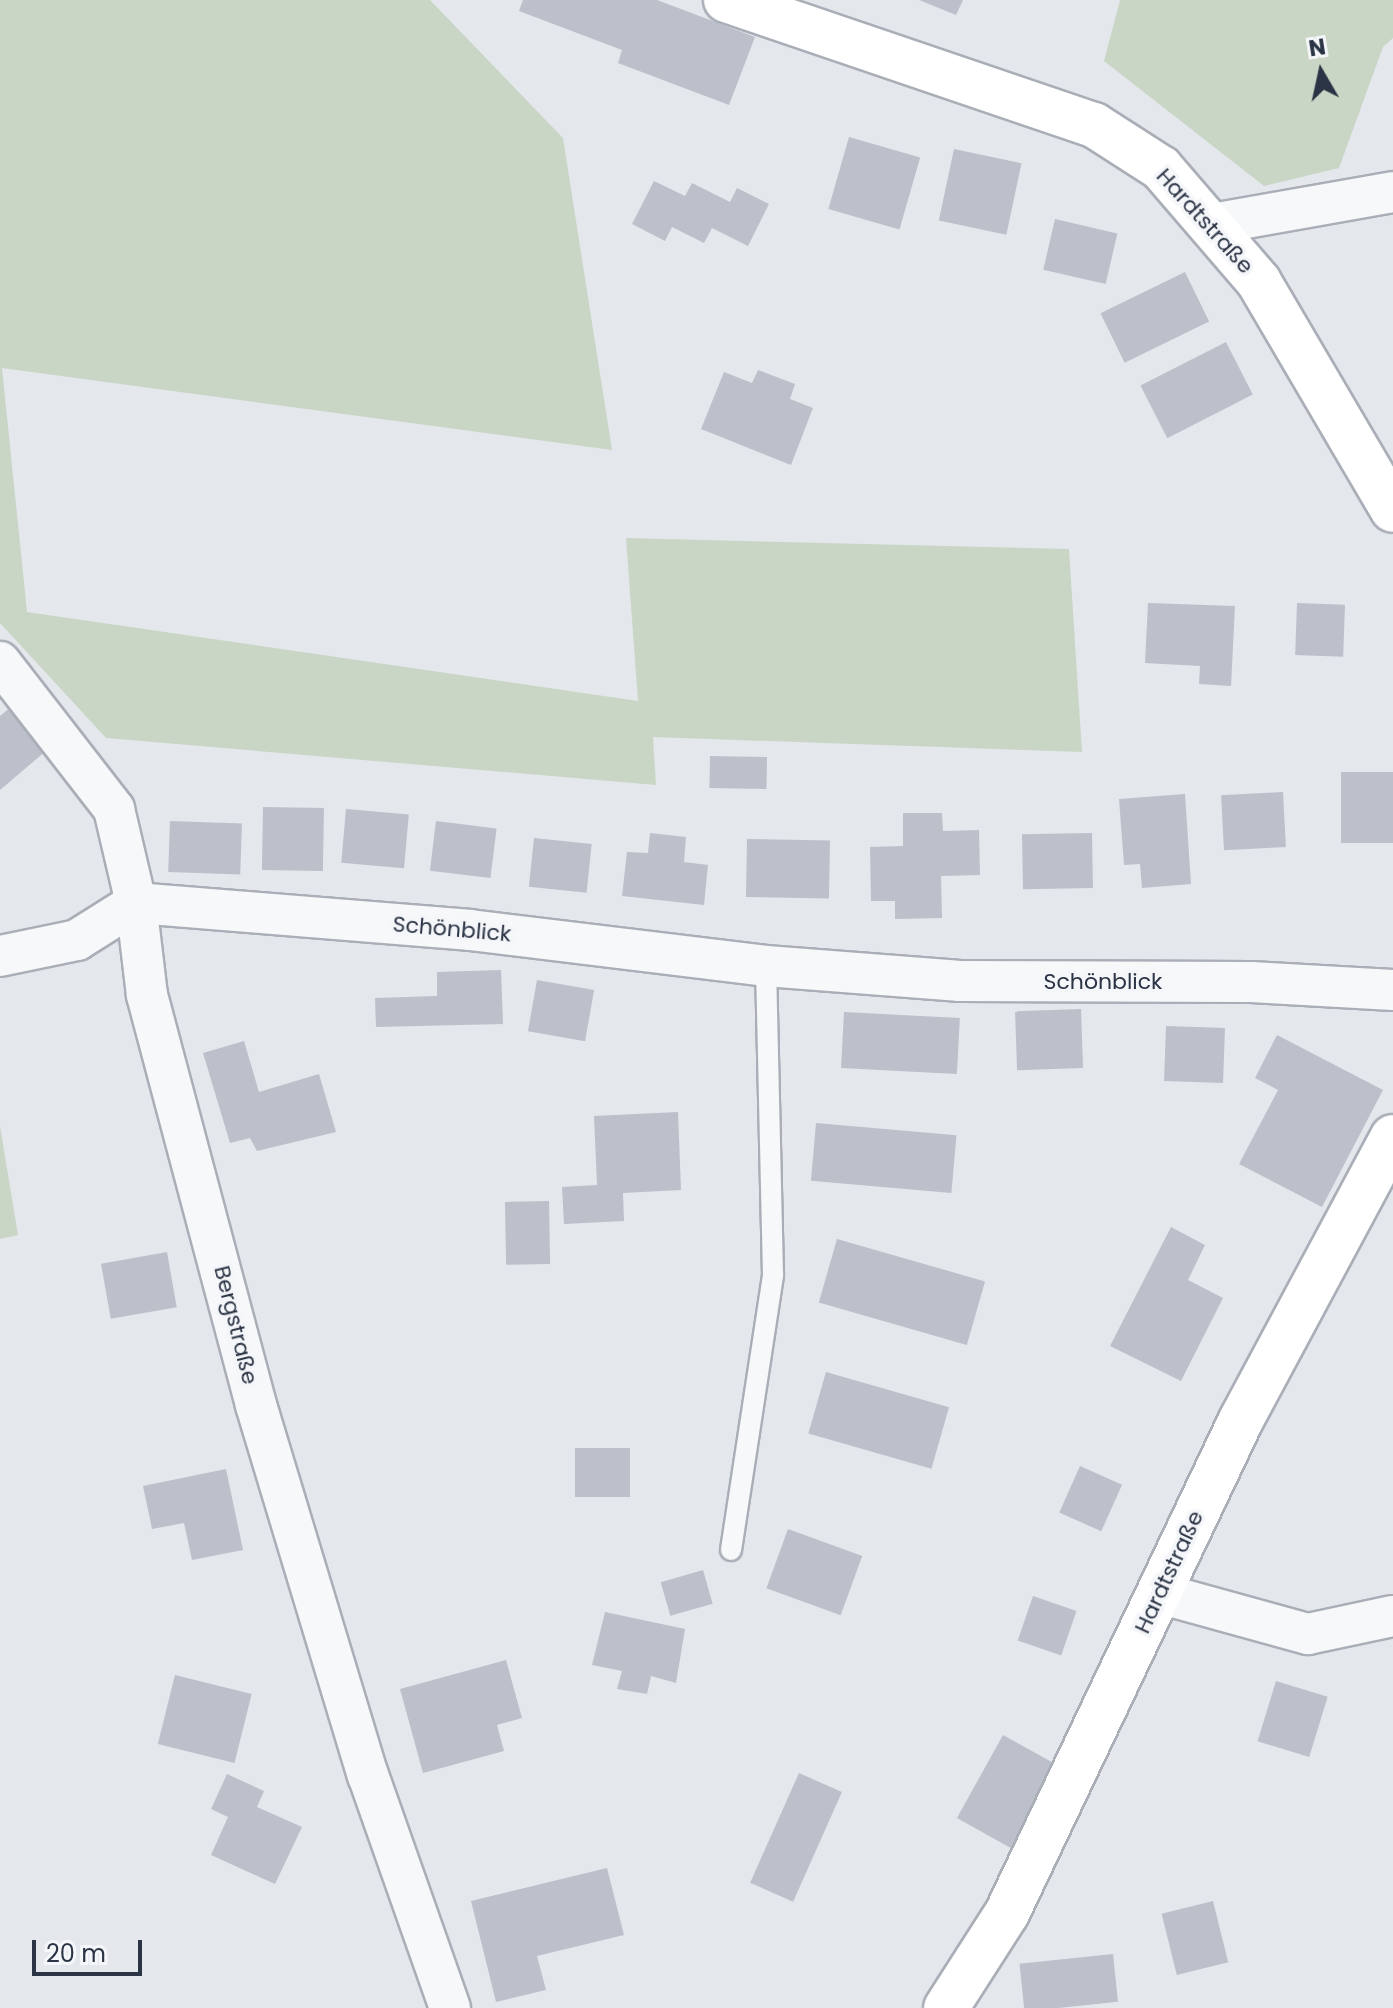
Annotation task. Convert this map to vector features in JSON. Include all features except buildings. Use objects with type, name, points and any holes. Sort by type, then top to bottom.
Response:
[{"type":"main road","name":"Hardtstraße","points":[[726,0],[1094,125],[1161,168],[1259,282],[1317,372],[1393,510]]},
{"type":"main road","name":"Hardtstraße","points":[[946,2008],[1007,1913],[1241,1420],[1393,1137]]},
{"type":"street","points":[[1212,224],[1393,192]]},
{"type":"street","name":"Bergstraße","points":[[0,662],[114,809],[136,903],[147,995],[256,1405],[368,1775],[450,2008]]},
{"type":"street","points":[[0,956],[77,940],[136,903]]},
{"type":"street","name":"Schönblick","points":[[136,903],[470,930],[766,966],[960,981],[1251,982],[1393,990]]},
{"type":"street","points":[[1159,1593],[1308,1634],[1393,1616]]},
{"type":"lane","points":[[731,1550],[773,1275],[766,966]]},
{"type":"green space","points":[[0,0],[430,0],[563,138],[612,450],[2,368],[27,612],[638,701],[626,538],[1069,549],[1082,752],[653,737],[656,785],[106,738],[0,623]]},
{"type":"green space","points":[[1120,0],[1393,0],[1393,38],[1383,47],[1339,168],[1264,186],[1104,61]]},
{"type":"green space","points":[[0,1126],[18,1235],[0,1239]]}]
